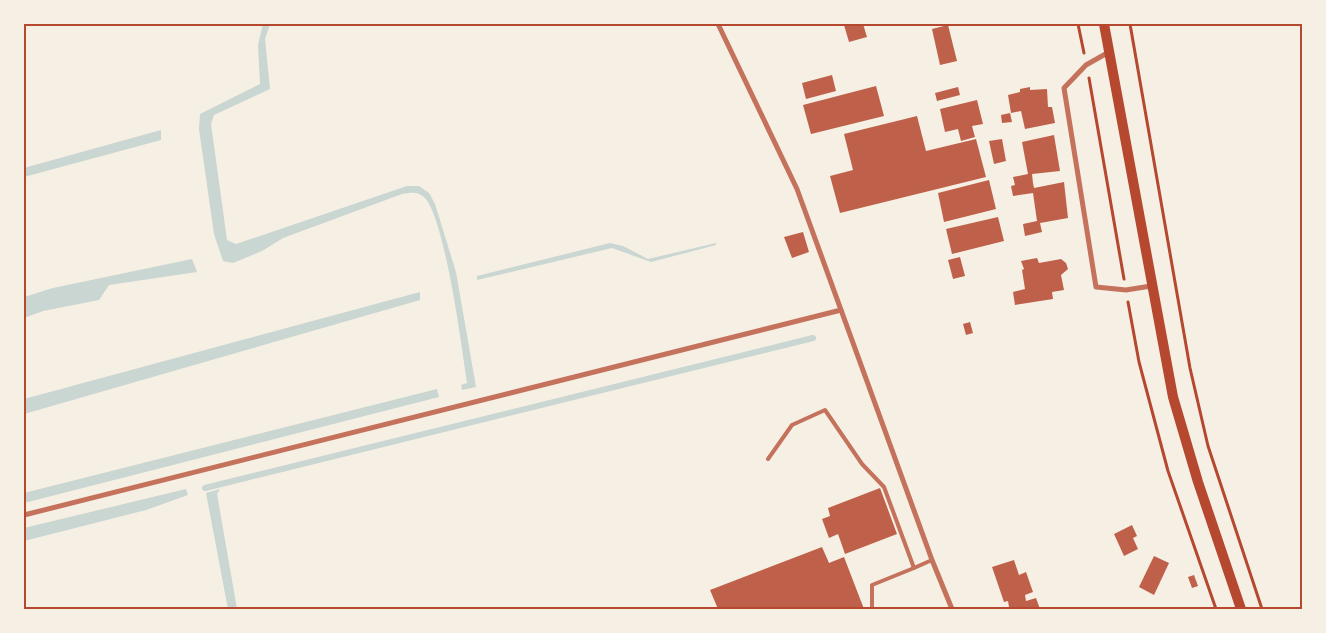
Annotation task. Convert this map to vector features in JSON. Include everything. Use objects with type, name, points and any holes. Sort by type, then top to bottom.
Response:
[{"type":"main road","points":[[1104,24],[1173,397],[1189,453],[1241,609]]},
{"type":"street","points":[[718,24],[797,189],[932,560],[952,609]]},
{"type":"street","points":[[1109,52],[1086,65],[1064,88],[1096,287],[1126,290],[1151,286]]},
{"type":"street","points":[[24,515],[842,310]]},
{"type":"lane","points":[[768,459],[792,425],[825,410],[862,464],[884,487],[914,568]]},
{"type":"lane","points":[[872,609],[872,585],[932,560]]},
{"type":"path","points":[[1078,24],[1139,362],[1168,471],[1216,609]]},
{"type":"path","points":[[1130,24],[1181,320],[1208,446],[1262,609]]},
{"type":"shaded area","points":[[263,24],[270,24],[265,39],[270,89],[214,115],[211,124],[227,240],[236,244],[407,186],[419,186],[429,193],[435,204],[456,272],[476,387],[462,390],[461,385],[467,383],[446,256],[432,209],[424,197],[419,194],[402,194],[283,238],[262,251],[233,263],[223,261],[214,234],[199,129],[200,114],[260,84],[258,45]]},
{"type":"shaded area","points":[[161,130],[161,140],[24,177],[24,168]]},
{"type":"shaded area","points":[[610,243],[623,246],[648,259],[716,243],[716,245],[651,262],[612,248],[477,280],[477,276]]},
{"type":"shaded area","points":[[192,259],[197,272],[109,285],[99,300],[43,311],[24,318],[24,297],[53,288]]},
{"type":"shaded area","points":[[420,292],[420,300],[24,414],[24,399]]},
{"type":"shaded area","points":[[437,389],[439,397],[24,503],[24,493]]},
{"type":"shaded area","points":[[186,489],[188,495],[146,510],[24,541],[24,528]]},
{"type":"shaded area","points":[[220,489],[217,494],[237,609],[228,609],[206,493]]},
{"type":"building","points":[[863,24],[867,37],[849,42],[844,25]]},
{"type":"building","points":[[948,25],[957,61],[940,65],[932,29]]},
{"type":"building","points":[[832,75],[836,91],[806,99],[802,83]]},
{"type":"building","points":[[876,86],[884,116],[811,134],[803,105]]},
{"type":"building","points":[[958,87],[960,95],[937,101],[935,93]]},
{"type":"building","points":[[1030,87],[1030,90],[1047,89],[1048,107],[1052,107],[1055,123],[1025,129],[1021,111],[1011,113],[1008,95],[1020,92],[1020,89]]},
{"type":"building","points":[[977,100],[983,124],[972,126],[975,137],[961,141],[958,129],[945,132],[940,109]]},
{"type":"building","points":[[1010,113],[1012,122],[1002,123],[1001,115]]},
{"type":"building","points":[[917,116],[926,151],[976,139],[986,177],[840,213],[830,176],[853,170],[844,134]]},
{"type":"building","points":[[1054,135],[1060,171],[1032,174],[1033,183],[1034,188],[1064,182],[1068,218],[1040,223],[1042,232],[1025,236],[1023,224],[1037,221],[1033,193],[1013,196],[1011,186],[1015,185],[1013,177],[1028,174],[1022,142]]},
{"type":"building","points":[[1002,139],[1006,161],[994,164],[989,141]]},
{"type":"building","points":[[989,180],[996,209],[944,222],[938,193]]},
{"type":"building","points":[[998,217],[1004,241],[952,254],[946,229]]},
{"type":"building","points":[[803,232],[809,252],[792,258],[784,237]]},
{"type":"building","points":[[960,257],[965,276],[953,279],[948,260]]},
{"type":"building","points":[[1037,258],[1039,263],[1061,259],[1066,263],[1068,269],[1061,275],[1064,290],[1052,292],[1053,299],[1015,305],[1013,292],[1025,289],[1022,270],[1024,269],[1021,261]]},
{"type":"building","points":[[970,322],[973,333],[966,335],[963,324]]},
{"type":"building","points":[[880,488],[897,534],[845,554],[838,534],[829,538],[822,519],[830,516],[828,508]]},
{"type":"building","points":[[1132,525],[1137,536],[1133,538],[1138,549],[1124,556],[1114,534]]},
{"type":"building","points":[[822,547],[829,563],[844,557],[864,609],[718,609],[710,590]]},
{"type":"building","points":[[1154,556],[1169,563],[1154,595],[1139,587]]},
{"type":"building","points":[[1014,560],[1019,575],[1026,572],[1033,592],[1025,595],[1026,601],[1036,598],[1040,609],[1007,609],[1009,607],[1008,601],[1004,602],[992,567]]},
{"type":"building","points":[[1194,575],[1198,586],[1192,588],[1188,577]]},
{"type":"waterway","points":[[205,488],[813,338]]}]
